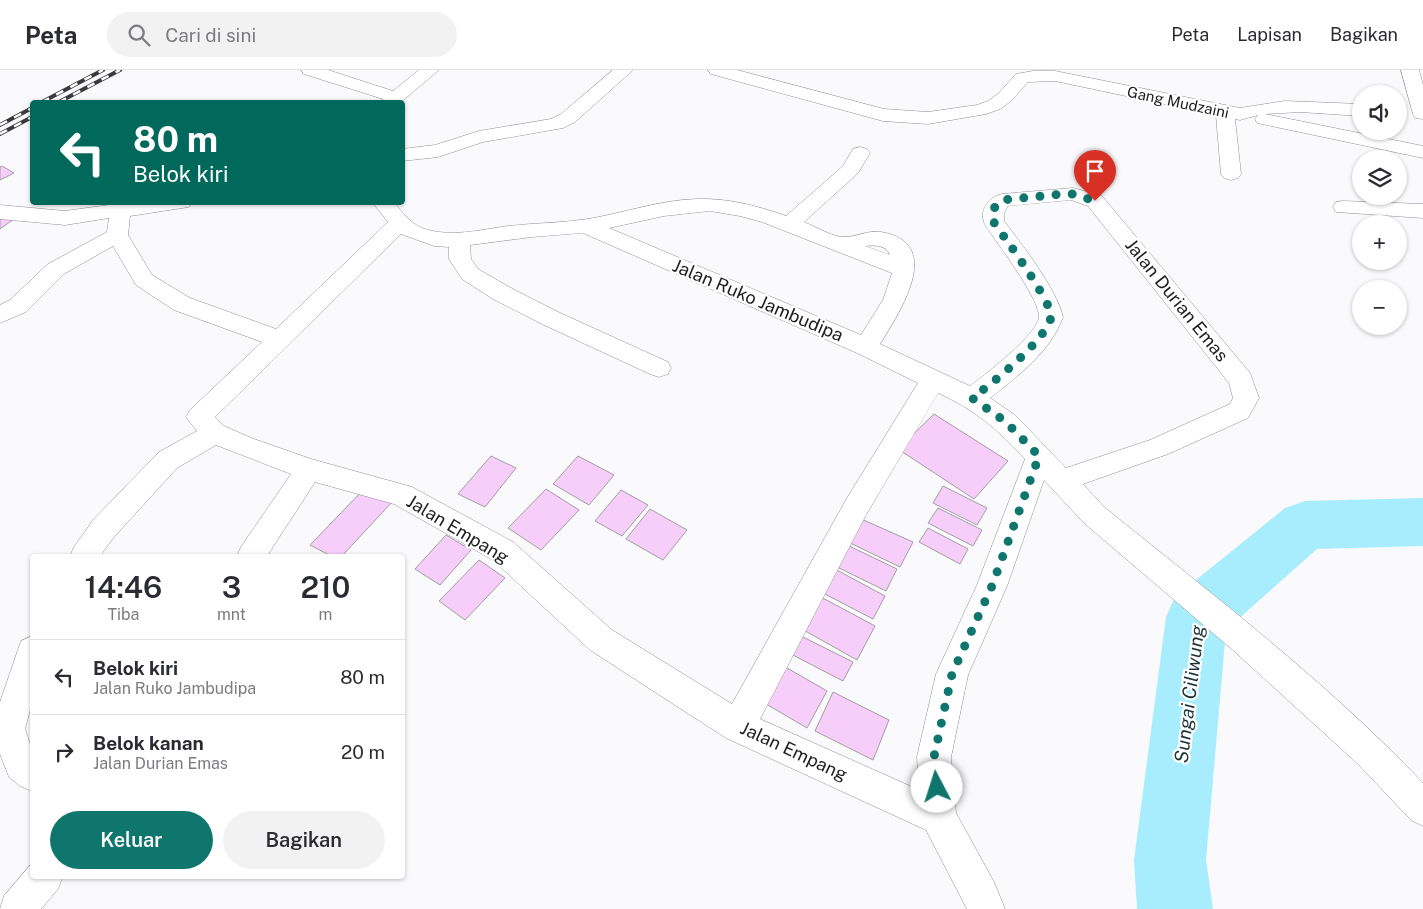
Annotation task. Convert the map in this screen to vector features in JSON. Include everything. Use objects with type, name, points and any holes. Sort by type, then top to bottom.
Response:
[{"type":"street","points":[[310,70],[393,100],[430,70]]},
{"type":"street","points":[[405,155],[438,151],[479,136],[556,124],[568,118],[624,70]]},
{"type":"street","name":"Gang Mudzaini","points":[[716,70],[791,82],[883,114],[928,118],[980,110],[994,105],[1005,97],[1022,78],[1057,73],[1232,113],[1273,108],[1352,110]]},
{"type":"street","points":[[1410,70],[1417,113]]},
{"type":"street","points":[[1231,174],[1232,113],[1423,152]]},
{"type":"street","points":[[789,225],[851,168],[860,153]]},
{"type":"street","name":"Jalan Durian Emas","points":[[972,398],[990,386],[1044,333],[1051,316],[1049,307],[1027,270],[994,222],[992,216],[996,205],[1002,200],[1063,194],[1073,194],[1095,201],[1241,380],[1246,398],[1238,411],[1160,447],[1063,480]]},
{"type":"street","points":[[0,212],[65,218],[159,205]]},
{"type":"street","name":"Jalan Ruko Jambudipa","points":[[385,205],[412,232],[434,239],[459,240],[532,230],[586,226],[866,347],[972,398],[1006,422],[1063,480],[1094,515],[1245,641],[1370,752],[1423,808]]},
{"type":"street","points":[[586,226],[683,207],[708,205],[730,207],[754,213],[844,246],[857,239],[886,240],[896,246],[901,254],[904,269],[902,283],[896,298],[866,347]]},
{"type":"street","points":[[1343,207],[1423,211]]},
{"type":"street","points":[[121,210],[117,235],[144,280],[182,304],[279,339]]},
{"type":"street","name":"Jalan Empang","points":[[400,222],[199,417],[215,433],[245,446],[309,469],[402,495],[503,551],[601,640],[738,726],[939,817]]},
{"type":"street","points":[[0,316],[18,306],[56,268],[117,235]]},
{"type":"street","points":[[459,240],[460,259],[470,274],[501,293],[550,318],[659,368]]},
{"type":"street","points":[[738,726],[872,479],[903,426],[934,379]]},
{"type":"street","points":[[85,554],[104,528],[168,460],[215,433]]},
{"type":"street","points":[[986,909],[981,895],[939,817],[934,757],[952,674],[992,586],[1039,456]]},
{"type":"street","points":[[252,554],[309,469]]},
{"type":"street","points":[[30,658],[8,729],[21,765],[30,772]]},
{"type":"street","points":[[17,909],[42,879]]},
{"type":"building","points":[[2,166],[14,173],[0,180],[0,167]]},
{"type":"building","points":[[0,216],[14,219],[0,229]]},
{"type":"building","points":[[934,414],[1008,461],[974,499],[898,449]]},
{"type":"building","points":[[491,456],[516,468],[485,507],[458,494]]},
{"type":"building","points":[[578,456],[614,475],[589,505],[553,484]]},
{"type":"building","points":[[943,486],[987,508],[977,525],[933,503]]},
{"type":"building","points":[[365,488],[392,502],[344,554],[327,554],[310,545]]},
{"type":"building","points":[[546,489],[579,510],[541,550],[508,528]]},
{"type":"building","points":[[621,490],[648,505],[622,536],[595,521]]},
{"type":"building","points":[[938,508],[982,530],[973,546],[928,523]]},
{"type":"building","points":[[650,509],[687,530],[663,560],[626,539]]},
{"type":"building","points":[[859,518],[913,542],[900,567],[846,541]]},
{"type":"building","points":[[928,528],[968,549],[960,564],[919,542]]},
{"type":"building","points":[[446,535],[471,550],[440,585],[415,569]]},
{"type":"building","points":[[845,544],[897,569],[886,591],[833,565]]},
{"type":"building","points":[[479,560],[505,578],[465,620],[439,601]]},
{"type":"building","points":[[835,569],[885,596],[873,619],[821,592]]},
{"type":"building","points":[[819,596],[875,626],[857,660],[800,628]]},
{"type":"building","points":[[797,634],[853,662],[843,681],[787,652]]},
{"type":"building","points":[[782,665],[827,691],[807,728],[761,701]]},
{"type":"building","points":[[833,692],[889,720],[873,760],[815,731]]},
{"type":"waterway","name":"Sungai Ciliwung","points":[[1175,909],[1170,860],[1197,617],[1305,525],[1423,522]]},
{"type":"railway","points":[[46,100],[103,70]]},
{"type":"railway","points":[[63,100],[120,70]]},
{"type":"railway","points":[[0,125],[30,109]]},
{"type":"railway","points":[[0,134],[30,118]]},
{"type":"route","points":[[937,787],[934,757],[952,674],[992,586],[1039,456],[1006,422],[972,398],[990,386],[1044,333],[1051,316],[1044,298],[994,222],[993,211],[1002,200],[1063,194],[1073,194],[1095,201]]}]
